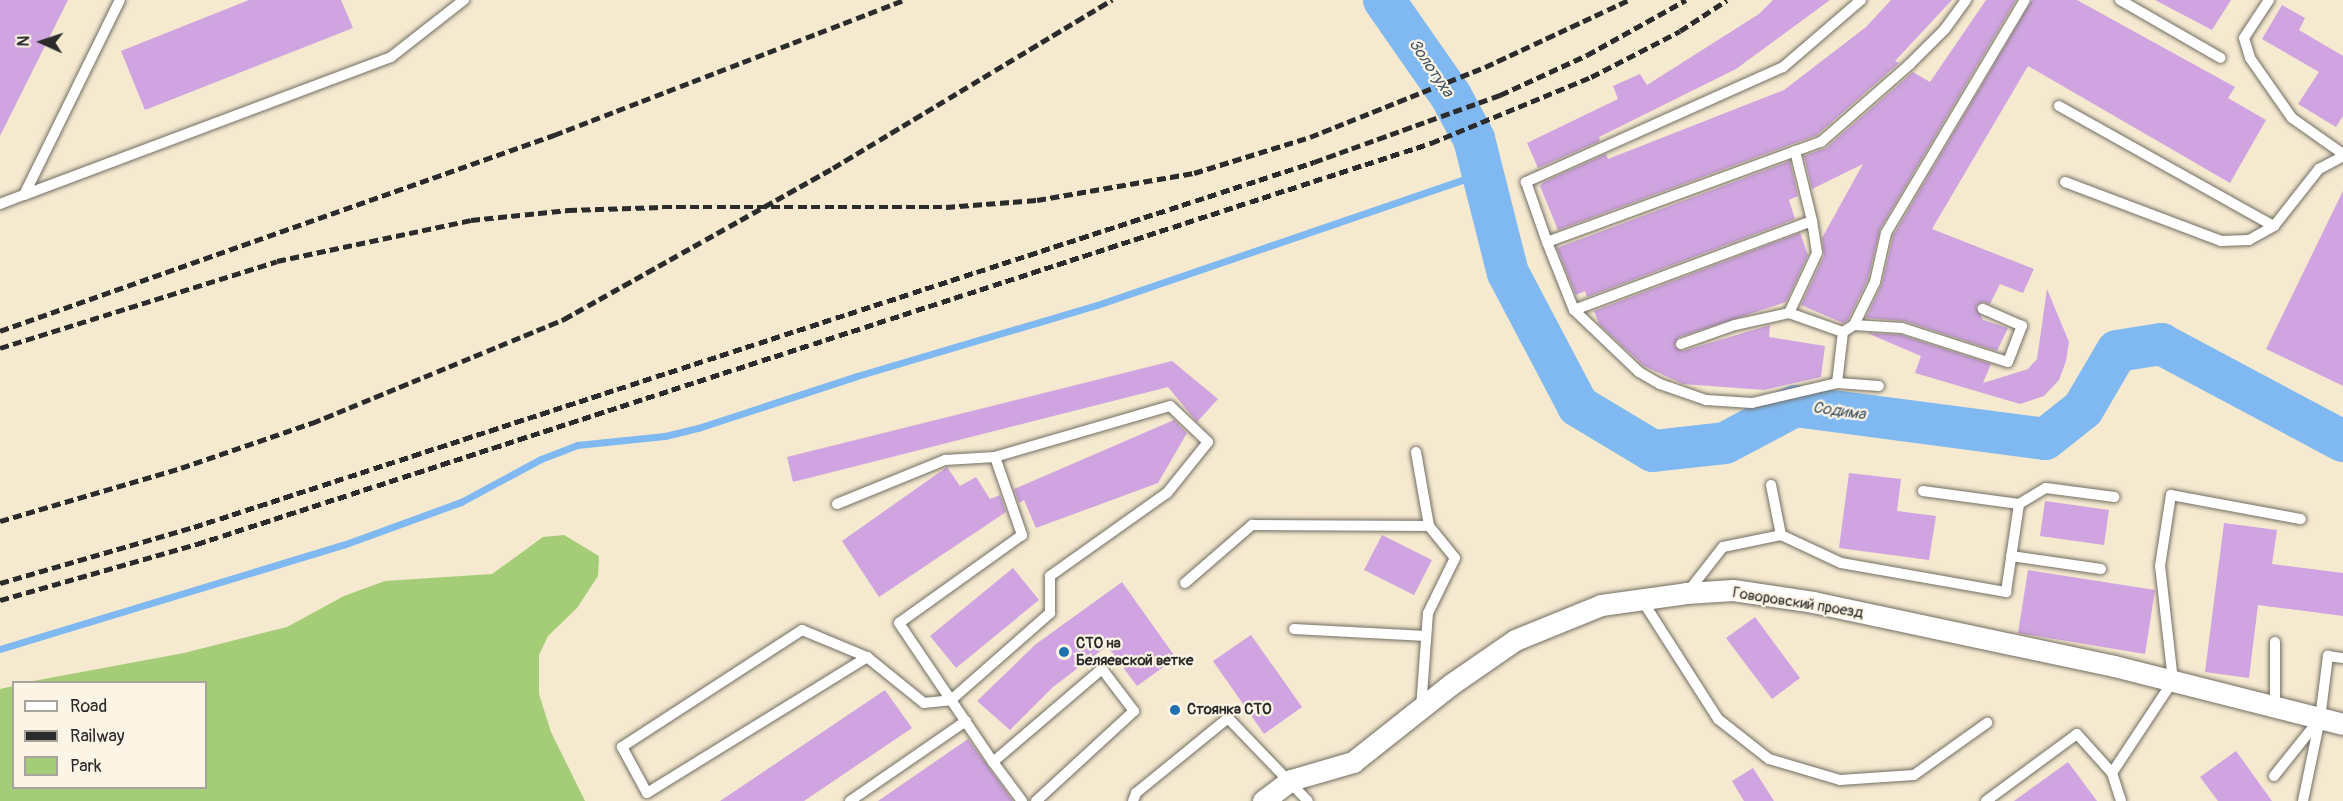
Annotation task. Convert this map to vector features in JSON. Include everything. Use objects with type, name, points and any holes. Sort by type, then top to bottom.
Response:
[{"type":"street","name":"Говоровский проезд","points":[[1263,801],[1292,780],[1353,762],[1421,708],[1515,640],[1601,605],[1640,597],[1686,593],[1733,590],[1813,602],[2173,681],[2343,724]]},
{"type":"lane","points":[[24,195],[120,0]]},
{"type":"lane","points":[[0,204],[391,57],[464,0]]},
{"type":"lane","points":[[1860,0],[1783,67],[1526,182],[1574,310],[1639,372],[1660,384],[1706,400],[1752,403],[1837,383],[1879,386]]},
{"type":"lane","points":[[1547,242],[1821,142],[1909,65],[1945,29],[1966,0]]},
{"type":"lane","points":[[1843,332],[1854,325],[1875,282],[1886,233],[2025,0]]},
{"type":"lane","points":[[2120,0],[2221,58]]},
{"type":"lane","points":[[2065,182],[2221,241],[2249,240],[2274,226],[2319,169],[2343,155],[2292,118],[2250,58],[2244,38],[2269,0]]},
{"type":"lane","points":[[2059,106],[2274,226]]},
{"type":"lane","points":[[1789,314],[1817,253],[1812,221],[1795,151]]},
{"type":"lane","points":[[1574,310],[1812,221]]},
{"type":"lane","points":[[1854,325],[1902,328],[2008,362],[2022,326],[1983,309]]},
{"type":"lane","points":[[1681,344],[1735,325],[1789,314],[1843,332]]},
{"type":"lane","points":[[1837,383],[1843,332]]},
{"type":"lane","points":[[837,504],[945,460],[995,457],[1170,406],[1208,442],[1167,494],[1050,576],[1050,613],[951,700],[924,703],[867,657],[802,630],[622,747],[647,793],[867,657]]},
{"type":"lane","points":[[1416,452],[1429,526],[1455,558],[1428,614],[1421,708]]},
{"type":"lane","points":[[995,457],[1022,534],[899,622],[993,762],[1022,801]]},
{"type":"lane","points":[[1771,485],[1781,535]]},
{"type":"lane","points":[[1923,491],[2019,504],[2046,489],[2114,496]]},
{"type":"lane","points":[[2112,773],[2173,681],[2160,566],[2171,495],[2301,519]]},
{"type":"lane","points":[[1686,593],[1723,547],[1781,535],[1840,563],[2006,592],[2019,504]]},
{"type":"lane","points":[[1185,583],[1252,525],[1429,526]]},
{"type":"lane","points":[[2012,556],[2101,569]]},
{"type":"lane","points":[[1640,597],[1718,719],[1769,759],[1840,780],[1914,775],[1987,723]]},
{"type":"lane","points":[[1293,628],[1426,636]]},
{"type":"lane","points":[[2275,642],[2276,707]]},
{"type":"lane","points":[[2303,801],[2320,719],[2328,656],[2343,658]]},
{"type":"lane","points":[[993,762],[1102,669],[1134,711],[1036,801]]},
{"type":"lane","points":[[1133,801],[1136,793],[1228,718],[1292,780],[1308,801]]},
{"type":"lane","points":[[2274,776],[2320,719]]},
{"type":"lane","points":[[850,801],[966,722]]},
{"type":"lane","points":[[1986,801],[2077,734],[2112,773],[2121,801]]},
{"type":"green space","points":[[564,535],[599,556],[598,576],[577,608],[548,636],[539,655],[539,694],[551,732],[585,801],[0,801],[0,689],[12,686],[12,789],[207,789],[207,681],[33,681],[184,653],[287,627],[344,596],[385,581],[492,574],[543,537]]},
{"type":"building","points":[[0,0],[68,0],[0,136]]},
{"type":"building","points":[[249,0],[341,0],[353,28],[145,110],[121,51]]},
{"type":"building","points":[[1773,0],[1830,0],[1736,69],[1599,137],[1600,141],[1538,168],[1527,143],[1618,99],[1613,86],[1640,74],[1647,85],[1759,14]]},
{"type":"building","points":[[1891,0],[1952,0],[1895,61],[1899,63],[1817,135],[1558,230],[1540,186],[1544,182],[1606,154],[1608,159],[1784,90],[1866,27]]},
{"type":"building","points":[[1986,0],[2016,0],[1880,229],[1868,279],[1848,320],[1843,323],[1801,305],[1824,256],[1822,238],[1863,164],[1812,189],[1804,156],[1826,148],[1913,72],[1930,82]]},
{"type":"building","points":[[2032,0],[2077,0],[2235,87],[2228,98],[2266,120],[2230,183],[2028,66],[1932,229],[2034,269],[2023,293],[2000,284],[1990,304],[1983,302],[1976,306],[1983,320],[2008,328],[1997,351],[1904,321],[1866,318],[1882,284],[1893,236]]},
{"type":"building","points":[[2155,0],[2231,0],[2212,30]]},
{"type":"building","points":[[2282,5],[2305,18],[2299,30],[2343,56],[2343,116],[2336,127],[2298,104],[2319,72],[2262,39]]},
{"type":"building","points":[[1790,161],[1798,196],[1789,200],[1795,219],[1587,297],[1585,291],[1576,295],[1557,248]]},
{"type":"building","points":[[2343,191],[2343,386],[2266,349]]},
{"type":"building","points":[[1800,233],[1808,255],[1786,302],[1679,337],[1674,346],[1683,351],[1770,325],[1769,337],[1825,346],[1821,377],[1764,390],[1683,384],[1644,366],[1599,324],[1594,311]]},
{"type":"building","points":[[2047,289],[2069,342],[2066,361],[2059,380],[2044,396],[2020,404],[1915,373],[1921,356],[1867,333],[1901,335],[1991,364],[1983,383],[2028,369],[2037,359]]},
{"type":"building","points":[[1172,361],[1218,399],[1197,422],[1168,387],[793,482],[787,457]]},
{"type":"building","points":[[1174,420],[1187,433],[1158,483],[1036,528],[1024,500],[1019,503],[1014,489]]},
{"type":"building","points":[[947,467],[960,486],[976,477],[990,499],[1000,495],[1006,512],[879,597],[842,541]]},
{"type":"building","points":[[1849,473],[1901,479],[1897,511],[1936,516],[1929,560],[1839,548]]},
{"type":"building","points":[[2045,501],[2109,510],[2104,545],[2040,536]]},
{"type":"building","points":[[2224,523],[2277,530],[2272,564],[2343,573],[2343,616],[2258,605],[2249,678],[2205,672]]},
{"type":"building","points":[[1382,535],[1432,560],[1414,595],[1364,570]]},
{"type":"building","points":[[1013,568],[1039,600],[956,668],[930,636]]},
{"type":"building","points":[[2028,570],[2155,590],[2145,654],[2018,633]]},
{"type":"building","name":"СТО на Беляевской ветке","points":[[1122,582],[1176,658],[1137,686],[1107,646],[1053,687],[1010,730],[977,701],[1036,644]]},
{"type":"building","points":[[1755,617],[1800,678],[1772,699],[1726,638]]},
{"type":"building","points":[[1251,635],[1302,707],[1264,734],[1213,661]]},
{"type":"building","points":[[885,690],[912,728],[804,801],[720,801]]},
{"type":"building","points":[[968,739],[1013,801],[878,801]]},
{"type":"building","points":[[2236,751],[2272,801],[2218,801],[2200,777]]},
{"type":"building","points":[[2068,762],[2097,801],[2014,801]]},
{"type":"building","points":[[1753,768],[1774,801],[1744,801],[1732,781]]},
{"type":"waterway","name":"Содима","points":[[1384,0],[1451,96],[1474,139],[1508,273],[1578,406],[1653,451],[1725,443],[1795,406],[2045,439],[2083,409],[2117,351],[2161,344],[2343,441]]},
{"type":"waterway","points":[[0,649],[343,545],[461,502],[541,459],[577,445],[665,436],[698,428],[857,376],[1097,305],[1483,173]]},
{"type":"railway","points":[[0,331],[554,135],[904,0]]},
{"type":"railway","points":[[0,521],[181,468],[312,423],[564,319],[833,168],[1112,0]]},
{"type":"railway","points":[[0,348],[277,261],[471,220],[568,210],[663,207],[946,207],[1037,200],[1194,173],[1310,137],[1485,67],[1629,0]]},
{"type":"railway","points":[[0,583],[194,527],[1314,162],[1500,95],[1587,55],[1686,0]]},
{"type":"railway","points":[[0,600],[197,544],[1431,143],[1591,77],[1680,31],[1727,0]]},
{"type":"place","name":"СТО на Беляевской ветке","points":[[1064,652]]},
{"type":"place","name":"Стоянка СТО","points":[[1175,710]]},
{"type":"water label","name":"Золотуха","points":[[1431,68]]}]
